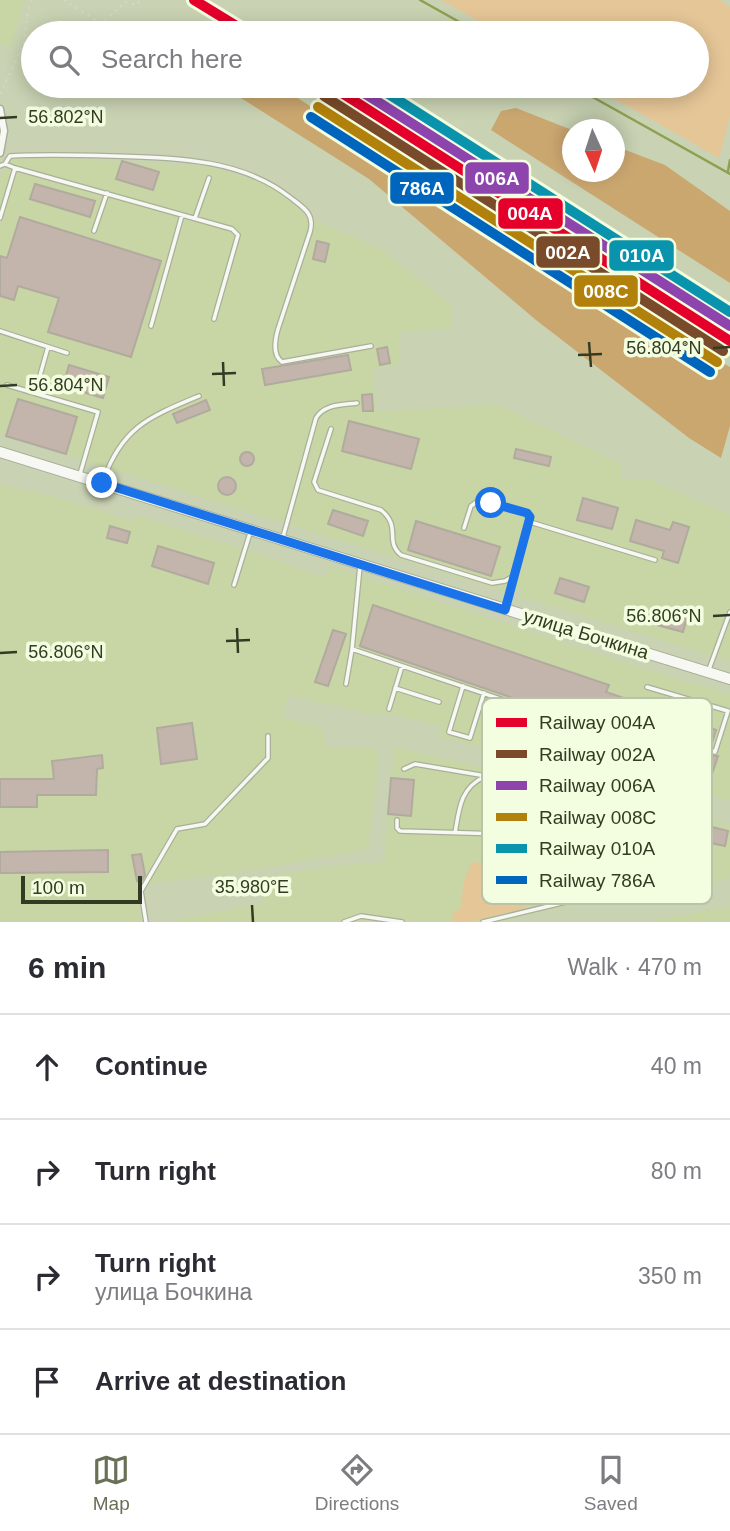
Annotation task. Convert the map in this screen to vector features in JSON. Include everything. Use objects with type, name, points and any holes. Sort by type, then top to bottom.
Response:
[{"type":"street","points":[[0,153],[4,138],[1,114]]},
{"type":"street","name":"улица Бочкина","points":[[0,452],[730,679]]},
{"type":"lane","points":[[214,319],[238,236],[232,229],[3,165],[10,156],[41,154],[155,158],[231,167],[260,177],[306,209],[312,219],[275,341],[280,361],[371,346]]},
{"type":"lane","points":[[0,218],[15,167]]},
{"type":"lane","points":[[195,218],[209,178]]},
{"type":"lane","points":[[94,231],[107,193]]},
{"type":"lane","points":[[151,326],[182,215]]},
{"type":"lane","points":[[0,331],[67,353]]},
{"type":"lane","points":[[35,393],[48,347]]},
{"type":"lane","points":[[7,385],[98,412],[79,476]]},
{"type":"lane","points":[[102,483],[114,454],[128,435],[160,412],[199,396]]},
{"type":"lane","points":[[282,539],[316,418],[328,408],[357,403]]},
{"type":"lane","points":[[331,429],[314,482],[318,490],[381,510],[389,516],[394,527],[392,543],[401,555],[492,583],[505,581],[515,575]]},
{"type":"lane","points":[[464,528],[471,506],[478,502],[527,513],[530,517],[505,610]]},
{"type":"lane","points":[[530,522],[655,560]]},
{"type":"lane","points":[[234,584],[251,529]]},
{"type":"lane","points":[[346,684],[361,564]]},
{"type":"lane","points":[[708,671],[730,612]]},
{"type":"lane","points":[[724,627],[730,629]]},
{"type":"lane","points":[[352,649],[499,698]]},
{"type":"lane","points":[[389,709],[402,666]]},
{"type":"lane","points":[[463,686],[449,732],[470,738],[482,699]]},
{"type":"lane","points":[[647,687],[684,698]]},
{"type":"lane","points":[[395,688],[439,702]]},
{"type":"lane","points":[[482,698],[484,693]]},
{"type":"lane","points":[[712,706],[728,711],[715,752],[712,751]]},
{"type":"lane","points":[[146,922],[141,891],[177,829],[205,824],[268,758],[268,736]]},
{"type":"lane","points":[[404,769],[415,764],[482,775]]},
{"type":"lane","points":[[455,833],[461,803],[468,788],[482,779]]},
{"type":"lane","points":[[397,820],[397,828],[401,831],[482,834]]},
{"type":"lane","points":[[483,922],[557,904]]},
{"type":"lane","points":[[344,922],[361,916],[402,922]]},
{"type":"path","points":[[27,21],[32,0]]},
{"type":"path","points":[[64,0],[96,21]]},
{"type":"path","points":[[104,21],[125,2],[137,5],[140,0]]},
{"type":"path","points":[[0,94],[21,49]]},
{"type":"shaded area","points":[[0,0],[24,0],[11,47],[0,45]]},
{"type":"shaded area","points":[[441,0],[720,0],[730,7],[730,116],[719,158],[613,98],[709,98],[709,21],[479,21]]},
{"type":"shaded area","points":[[241,98],[298,98],[578,279],[730,367],[730,426],[721,458],[689,438],[536,320],[369,179]]},
{"type":"shaded area","points":[[516,108],[562,126],[562,175],[491,130],[501,111]]},
{"type":"shaded area","points":[[625,150],[665,165],[730,211],[730,283],[572,182],[625,182]]},
{"type":"shaded area","points":[[45,157],[208,167],[259,180],[282,195],[307,217],[381,249],[451,305],[452,329],[398,332],[400,364],[373,368],[376,412],[496,404],[621,464],[621,481],[648,479],[730,515],[730,661],[520,597],[521,590],[508,586],[505,592],[0,434],[0,178],[11,159]]},
{"type":"shaded area","points":[[0,485],[53,496],[134,521],[137,516],[257,553],[320,576],[326,576],[329,566],[730,694],[730,800],[712,795],[712,698],[482,698],[482,747],[439,737],[441,726],[383,713],[380,716],[288,695],[282,718],[321,726],[326,748],[373,748],[379,754],[368,849],[261,869],[158,882],[136,890],[141,922],[0,922]]},
{"type":"shaded area","points":[[394,747],[482,768],[482,904],[574,904],[501,922],[164,922],[264,903],[262,877],[333,866],[384,862]]},
{"type":"shaded area","points":[[712,822],[730,826],[730,878],[712,882]]},
{"type":"shaded area","points":[[482,862],[482,904],[525,904],[525,908],[468,922],[451,922],[454,911],[460,910],[464,882],[471,863]]},
{"type":"shaded area","points":[[730,906],[730,922],[646,922]]},
{"type":"building","points":[[122,161],[159,172],[153,190],[116,179]]},
{"type":"building","points":[[35,184],[95,201],[90,217],[30,199]]},
{"type":"building","points":[[20,217],[161,261],[131,357],[48,332],[59,298],[18,286],[14,300],[0,296],[0,256],[7,258]]},
{"type":"building","points":[[317,241],[329,244],[325,262],[313,259]]},
{"type":"building","points":[[387,347],[390,363],[380,365],[377,349]]},
{"type":"building","points":[[348,355],[351,370],[265,385],[262,369]]},
{"type":"building","points":[[69,365],[109,377],[103,398],[63,386]]},
{"type":"building","points":[[372,394],[373,411],[363,411],[362,395]]},
{"type":"building","points":[[18,399],[77,417],[66,454],[6,436]]},
{"type":"building","points":[[206,400],[210,410],[177,423],[173,414]]},
{"type":"building","points":[[349,421],[419,439],[411,469],[342,451]]},
{"type":"building","points":[[516,449],[551,457],[549,466],[514,458]]},
{"type":"building","points":[[244,452],[250,452],[254,459],[250,466],[244,466],[240,462],[240,456]]},
{"type":"building","points":[[227,477],[233,480],[236,486],[233,492],[227,495],[221,492],[218,486],[221,480]]},
{"type":"building","points":[[583,498],[618,508],[612,529],[577,520]]},
{"type":"building","points":[[333,510],[368,521],[363,536],[328,524]]},
{"type":"building","points":[[636,520],[670,530],[673,522],[689,527],[678,563],[662,558],[664,551],[630,541]]},
{"type":"building","points":[[416,521],[500,547],[491,576],[408,550]]},
{"type":"building","points":[[110,526],[130,532],[127,543],[107,538]]},
{"type":"building","points":[[158,546],[214,563],[208,584],[152,566]]},
{"type":"building","points":[[560,578],[589,587],[584,602],[555,593]]},
{"type":"building","points":[[373,605],[609,685],[606,692],[623,698],[513,698],[360,646]]},
{"type":"building","points":[[662,609],[687,617],[683,632],[657,625]]},
{"type":"building","points":[[333,630],[346,634],[328,686],[315,682]]},
{"type":"building","points":[[192,723],[197,759],[161,764],[157,728]]},
{"type":"building","points":[[102,755],[103,768],[97,769],[96,795],[37,795],[37,807],[0,807],[0,779],[54,779],[52,761]]},
{"type":"building","points":[[712,755],[718,756],[712,774]]},
{"type":"building","points":[[391,778],[414,780],[411,816],[388,814]]},
{"type":"building","points":[[712,827],[728,831],[725,846],[712,843]]},
{"type":"building","points":[[108,850],[108,872],[0,873],[0,852]]},
{"type":"building","points":[[141,854],[145,875],[142,880],[137,881],[132,855]]},
{"type":"waterway","points":[[420,0],[458,21]]},
{"type":"waterway","points":[[594,98],[730,174]]},
{"type":"waterway","points":[[728,171],[730,160]]},
{"type":"rail line","name":"004А","points":[[194,0],[228,21]]},
{"type":"rail line","name":"002А","points":[[327,98],[723,351]]},
{"type":"rail line","name":"004А","points":[[350,98],[730,341]]},
{"type":"rail line","name":"006А","points":[[372,98],[730,326]]},
{"type":"rail line","name":"010А","points":[[395,98],[730,312]]},
{"type":"rail line","name":"008С","points":[[318,107],[717,362]]},
{"type":"rail line","name":"786А","points":[[311,117],[710,372]]},
{"type":"route","points":[[102,483],[505,610],[530,517],[527,513],[491,503]]}]
